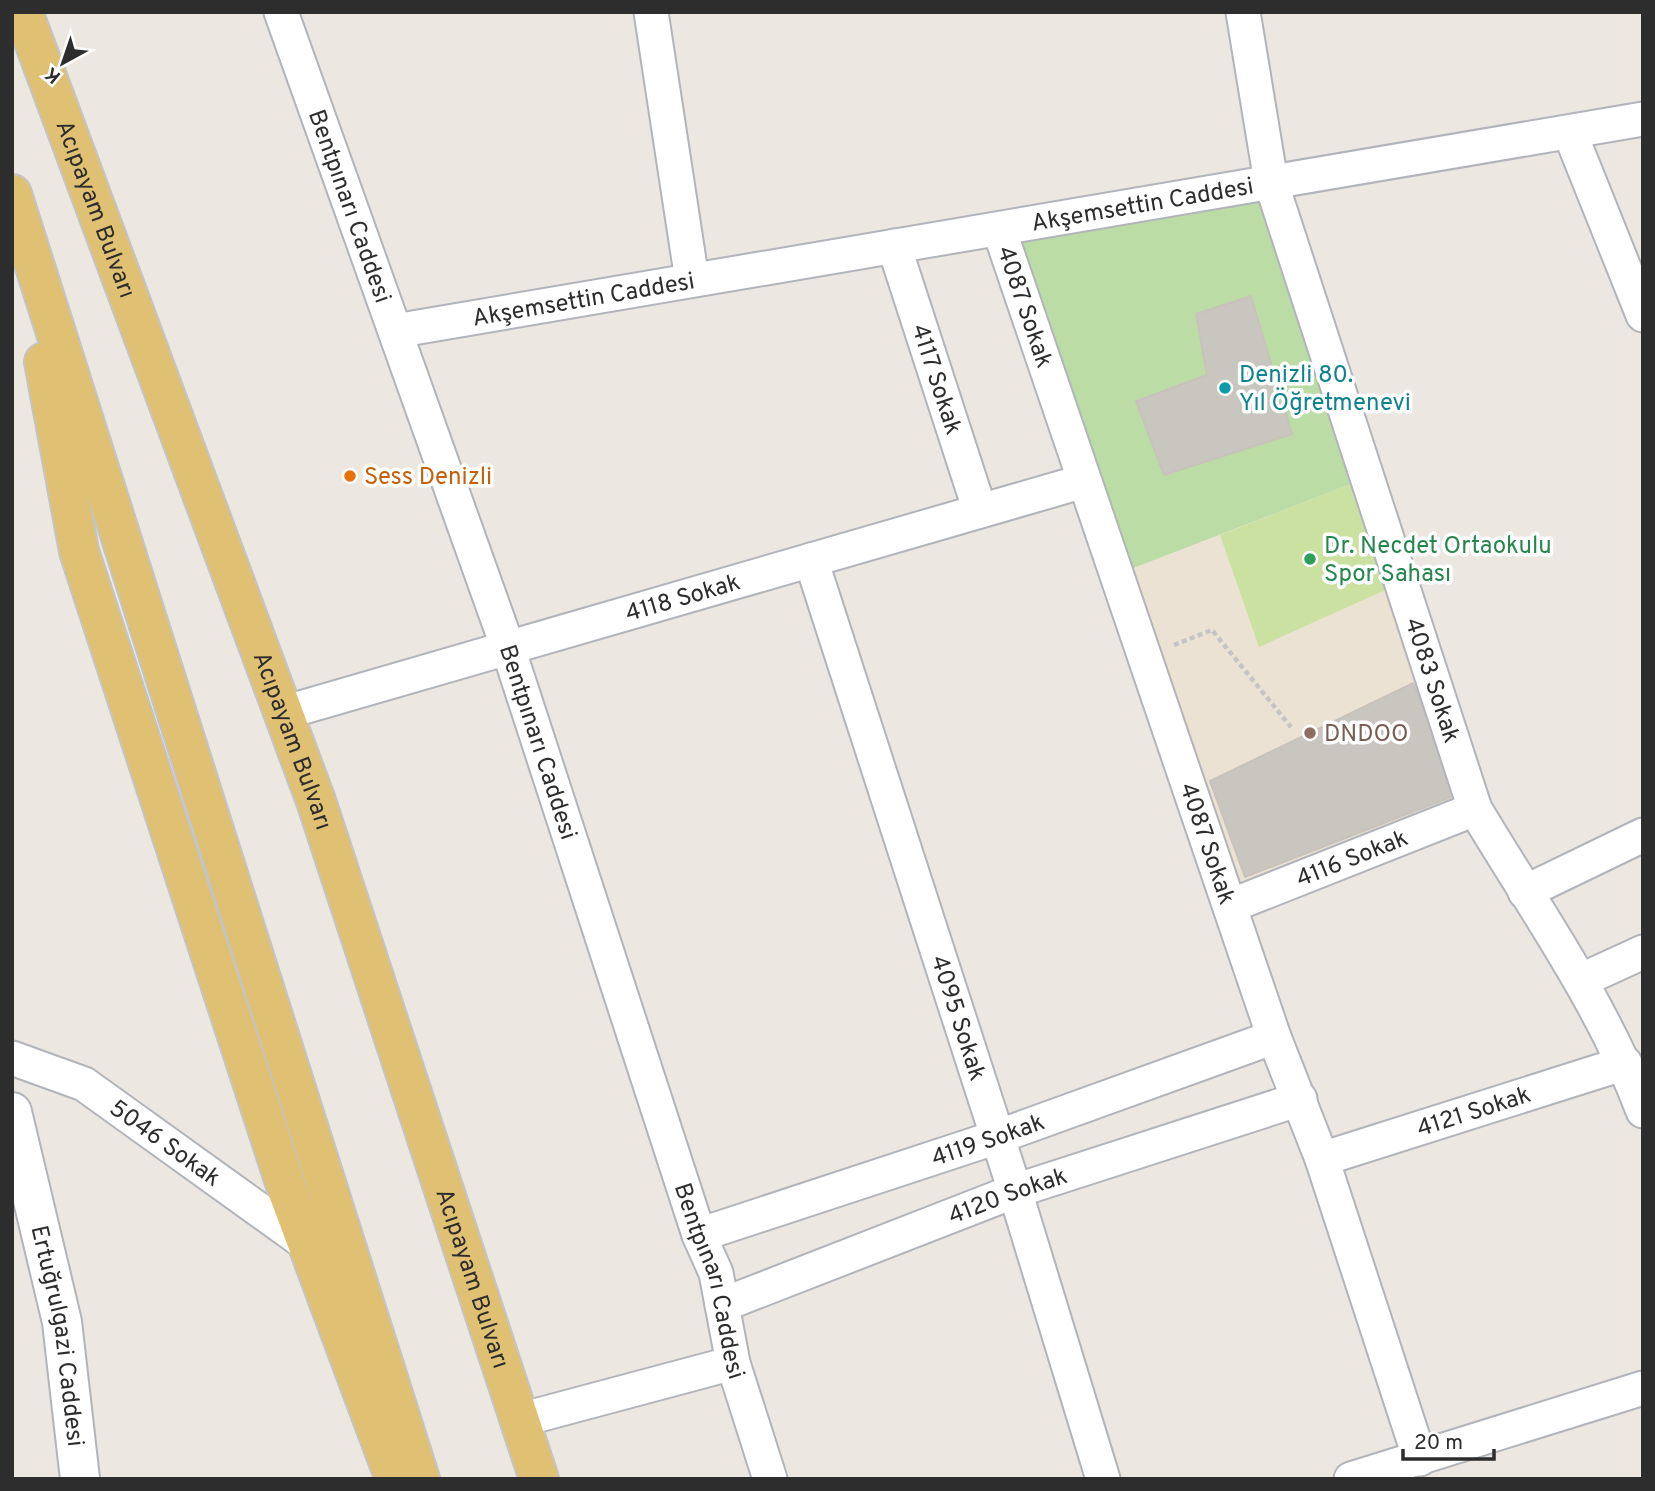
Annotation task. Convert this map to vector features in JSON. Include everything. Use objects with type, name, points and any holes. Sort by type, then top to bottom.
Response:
[{"type":"main road","name":"Acıpayam Bulvarı","points":[[22,15],[316,801],[539,1479]]},
{"type":"main road","points":[[12,194],[79,551],[288,1192],[395,1479]]},
{"type":"main road","points":[[12,194],[420,1479]]},
{"type":"street","name":"Bentpınarı Caddesi","points":[[281,12],[508,648],[699,1235],[716,1273],[733,1363],[770,1479]]},
{"type":"street","points":[[651,12],[692,280]]},
{"type":"street","name":"4083 Sokak","points":[[1242,12],[1271,183],[1475,809],[1581,980],[1625,1063],[1643,1111]]},
{"type":"street","name":"Akşemsettin Caddesi","points":[[395,331],[1643,119]]},
{"type":"street","points":[[1570,133],[1643,315]]},
{"type":"street","name":"4087 Sokak","points":[[999,229],[1274,1037],[1322,1159],[1419,1459]]},
{"type":"street","name":"4117 Sokak","points":[[894,246],[981,511]]},
{"type":"street","name":"4118 Sokak","points":[[284,713],[1084,481]]},
{"type":"street","name":"4095 Sokak","points":[[811,560],[998,1137],[1103,1479]]},
{"type":"street","name":"4116 Sokak","points":[[1230,906],[1475,809]]},
{"type":"street","points":[[1525,892],[1643,835]]},
{"type":"street","points":[[1581,980],[1643,952]]},
{"type":"street","name":"4119 Sokak","points":[[699,1235],[998,1137],[1274,1037]]},
{"type":"street","name":"5046 Sokak","points":[[12,1058],[84,1084],[308,1245]]},
{"type":"street","name":"4121 Sokak","points":[[1322,1159],[1625,1063]]},
{"type":"street","name":"4120 Sokak","points":[[722,1305],[1015,1191],[1300,1099]]},
{"type":"street","name":"Ertuğrulgazi Caddesi","points":[[12,1112],[62,1322],[80,1479]]},
{"type":"street","points":[[520,1420],[733,1363]]},
{"type":"street","points":[[1351,1479],[1643,1388]]},
{"type":"path","points":[[1144,656],[1212,630],[1291,727]]},
{"type":"shaded area","name":"DNDOO","points":[[1365,479],[1475,809],[1230,906],[1116,574]]},
{"type":"green space","points":[[1263,190],[1359,481],[1128,570],[1016,242]]},
{"type":"green space","name":"Dr. Necdet Ortaokulu Spor Sahası","points":[[1359,481],[1401,583],[1259,647],[1220,535]]},
{"type":"building","name":"Denizli 80. Yıl Öğretmenevi","points":[[1251,296],[1292,434],[1164,475],[1136,401],[1207,375],[1196,314]]},
{"type":"building","points":[[1413,683],[1459,794],[1245,877],[1210,781]]},
{"type":"place","name":"Denizli 80. Yıl Öğretmenevi","points":[[1225,388]]},
{"type":"place","name":"Sess Denizli","points":[[350,476]]},
{"type":"place","name":"Dr. Necdet Ortaokulu Spor Sahası","points":[[1310,559]]},
{"type":"place","name":"DNDOO","points":[[1310,733]]}]
